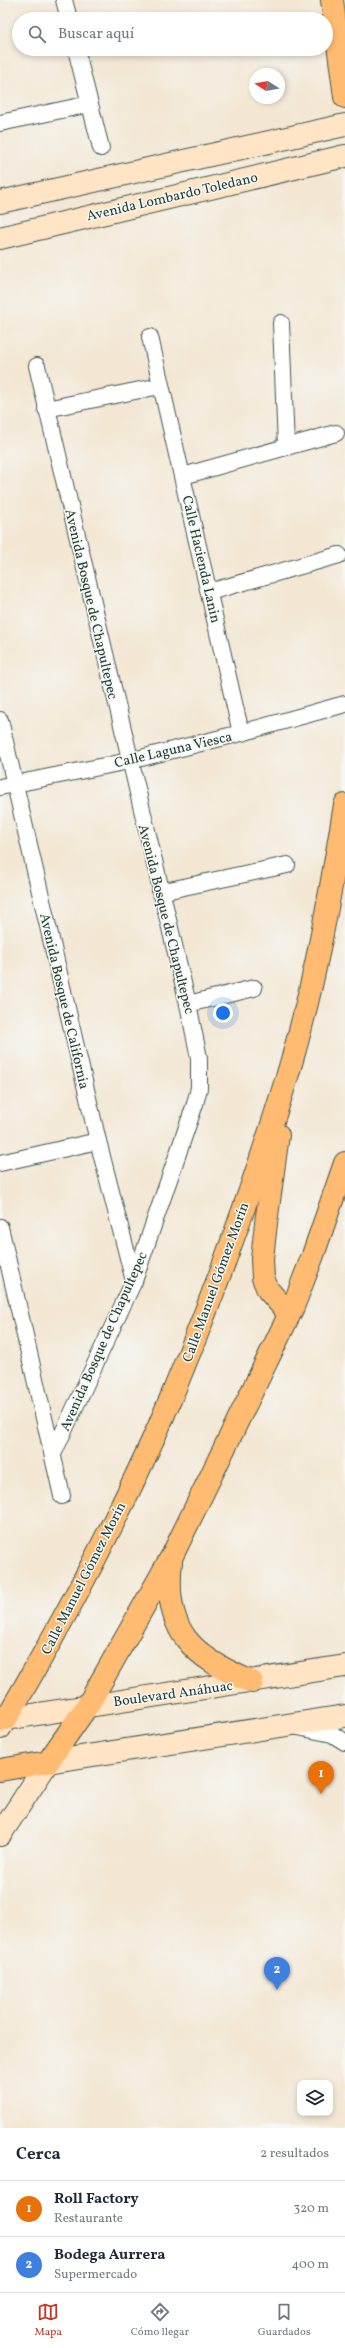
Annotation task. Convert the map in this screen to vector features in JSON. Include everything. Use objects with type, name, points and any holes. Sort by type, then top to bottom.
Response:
[{"type":"main road","points":[[332,0],[345,97]]},
{"type":"main road","name":"Calle Manuel Gómez Morín","points":[[2,1722],[46,1651],[99,1550],[158,1427],[208,1307],[283,1092],[310,984],[345,805]]},
{"type":"main road","points":[[283,1092],[262,1259],[263,1278],[268,1290],[289,1314]]},
{"type":"main road","points":[[0,1770],[48,1762],[88,1705],[172,1556],[289,1314],[314,1255],[345,1163]]},
{"type":"main road","points":[[172,1556],[170,1598],[174,1618],[185,1637],[202,1655],[220,1668],[252,1682]]},
{"type":"street","points":[[64,0],[67,12]]},
{"type":"street","points":[[78,56],[101,148]]},
{"type":"street","points":[[0,123],[90,104]]},
{"type":"street","points":[[0,202],[345,125]]},
{"type":"street","name":"Avenida Lombardo Toledano","points":[[0,238],[345,156]]},
{"type":"street","points":[[281,323],[286,446]]},
{"type":"street","name":"Calle Hacienda Lanin","points":[[150,337],[160,386],[183,476],[241,733]]},
{"type":"street","name":"Avenida Bosque de Chapultepec","points":[[37,366],[160,892],[188,1004],[199,1058],[199,1088],[188,1128],[134,1281],[53,1454]]},
{"type":"street","points":[[46,409],[160,386]]},
{"type":"street","points":[[183,476],[336,433]]},
{"type":"street","points":[[209,592],[340,555]]},
{"type":"street","name":"Calle Laguna Viesca","points":[[7,786],[129,761],[241,733],[345,704]]},
{"type":"street","name":"Avenida Bosque de California","points":[[0,720],[7,786],[134,1281]]},
{"type":"street","points":[[160,892],[287,865]]},
{"type":"street","points":[[188,1004],[254,988]]},
{"type":"street","points":[[0,1163],[98,1141]]},
{"type":"street","points":[[0,1227],[62,1496]]},
{"type":"street","name":"Boulevard Anáhuac","points":[[2,1722],[88,1705],[252,1682],[345,1666]]},
{"type":"street","points":[[0,1836],[48,1762],[345,1716]]},
{"type":"street","points":[[284,1725],[332,1734],[345,1742]]},
{"type":"place","name":"Roll Factory","points":[[321,1794]]},
{"type":"place","name":"Bodega Aurrera","points":[[277,1990]]}]
